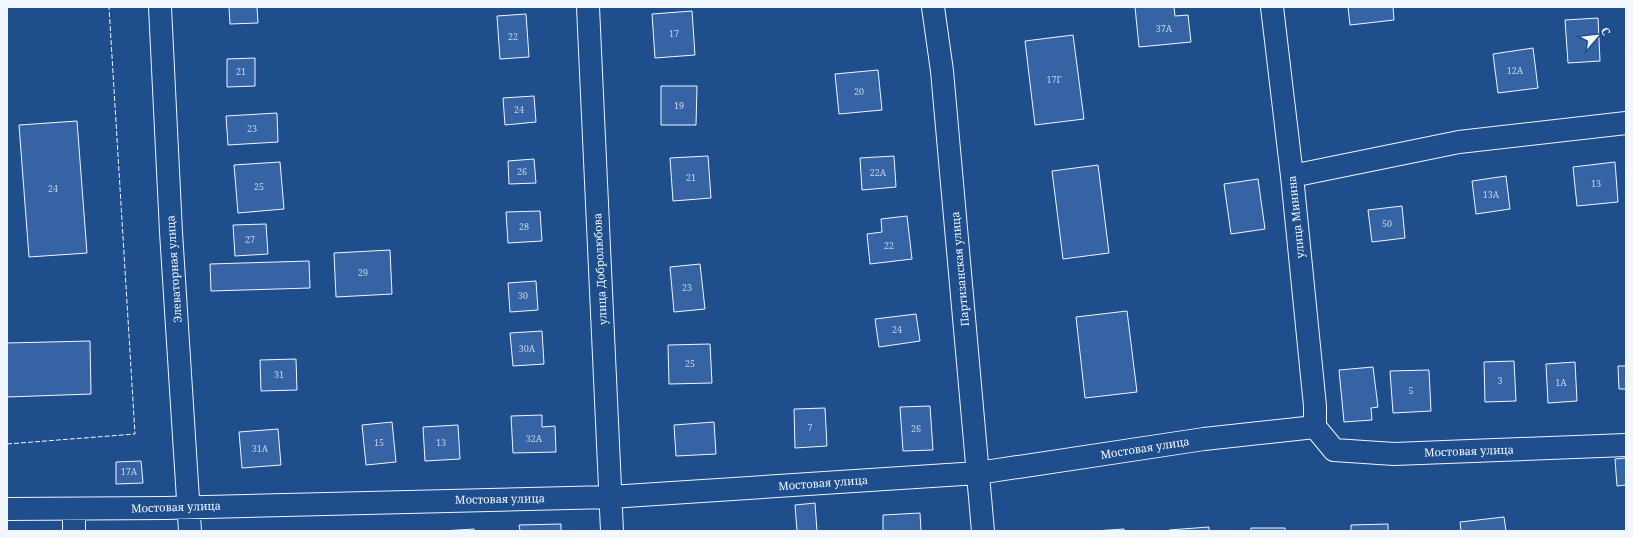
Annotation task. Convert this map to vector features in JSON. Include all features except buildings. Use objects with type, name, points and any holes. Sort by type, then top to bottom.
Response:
[{"type":"street","name":"Элеваторная улица","points":[[160,7],[171,232],[190,531]]},
{"type":"street","name":"улица Добролюбова","points":[[588,7],[612,531]]},
{"type":"street","name":"Партизанская улица","points":[[933,7],[942,71],[982,531]]},
{"type":"street","name":"улица Минина","points":[[1272,7],[1292,176],[1315,406],[1315,427]]},
{"type":"street","points":[[1292,176],[1459,142],[1626,123]]},
{"type":"street","name":"Мостовая улица","points":[[7,509],[74,509],[610,497],[978,473],[1204,439],[1315,427],[1334,450],[1394,454],[1626,445]]},
{"type":"street","points":[[74,509],[74,531]]},
{"type":"fence","points":[[7,444],[135,434],[109,7]]}]
